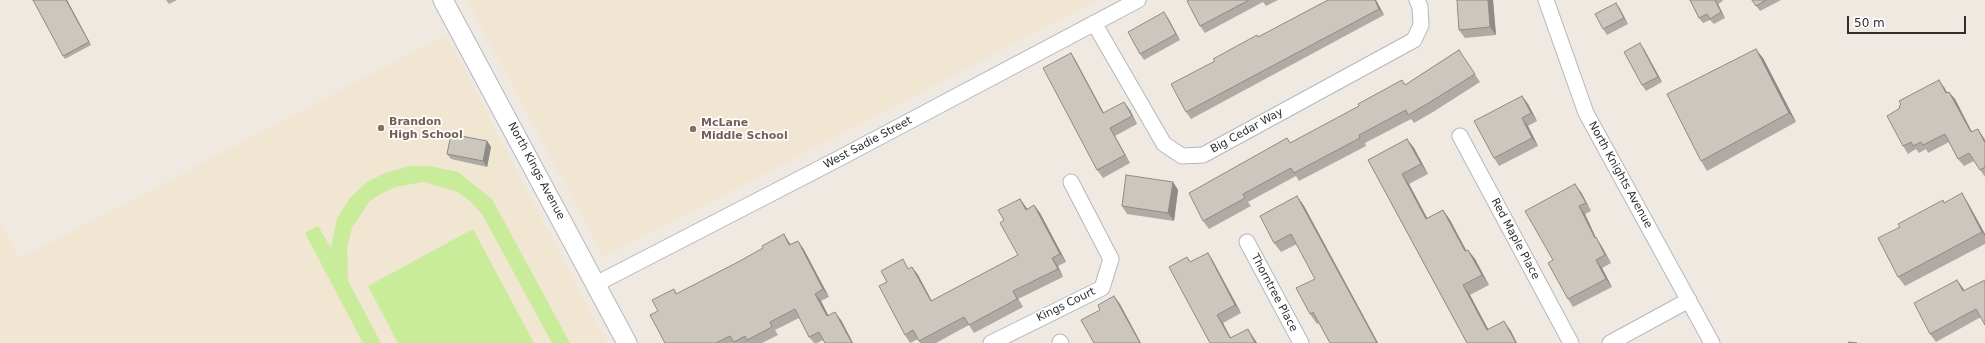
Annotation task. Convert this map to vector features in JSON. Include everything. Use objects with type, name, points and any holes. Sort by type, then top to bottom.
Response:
[{"type":"street","name":"North Kings Avenue","points":[[443,0],[627,343]]},
{"type":"street","name":"West Sadie Street","points":[[596,284],[844,156],[1138,0]]},
{"type":"street","name":"Big Cedar Way","points":[[1094,23],[1164,144],[1182,156],[1202,155],[1414,40],[1421,25],[1420,7],[1417,0]]},
{"type":"street","name":"North Knights Avenue","points":[[1546,0],[1586,113],[1712,343]]},
{"type":"street","name":"Red Maple Place","points":[[1460,136],[1571,343]]},
{"type":"street","name":"Kings Court","points":[[991,343],[1102,288],[1111,259],[1071,182]]},
{"type":"street","name":"Thorntree Place","points":[[1247,242],[1301,343]]},
{"type":"street","points":[[1610,343],[1688,300]]},
{"type":"shaded area","name":"McLane Middle School","points":[[467,0],[1098,0],[604,257]]},
{"type":"shaded area","name":"Brandon High School","points":[[446,35],[607,343],[0,343],[0,222],[20,259]]},
{"type":"green space","points":[[410,166],[429,166],[458,172],[492,199],[570,343],[552,343],[482,214],[471,202],[458,192],[424,182],[395,187],[380,194],[369,202],[352,228],[347,247],[348,281],[381,343],[363,343],[305,233],[318,226],[331,248],[337,218],[350,198],[367,182],[385,173]]},
{"type":"green space","points":[[473,229],[534,343],[398,343],[368,286]]},
{"type":"building","points":[[33,0],[66,0],[89,42],[63,56]]},
{"type":"building","points":[[1249,0],[1200,26],[1187,1]]},
{"type":"building","points":[[1328,0],[1375,0],[1379,9],[1186,112],[1171,84],[1215,61],[1213,59],[1257,35],[1258,37]]},
{"type":"building","points":[[1457,0],[1488,0],[1490,27],[1459,30]]},
{"type":"building","points":[[1690,0],[1715,0],[1721,12],[1710,19],[1707,14],[1699,18]]},
{"type":"building","points":[[1752,0],[1766,0],[1756,6]]},
{"type":"building","points":[[1616,3],[1624,18],[1603,29],[1595,14]]},
{"type":"building","points":[[1164,12],[1176,34],[1140,54],[1128,32]]},
{"type":"building","points":[[1640,43],[1658,77],[1642,85],[1624,52]]},
{"type":"building","points":[[1756,49],[1789,113],[1701,161],[1667,94]]},
{"type":"building","points":[[1459,50],[1475,74],[1408,115],[1406,110],[1359,135],[1360,138],[1294,173],[1291,168],[1243,194],[1245,198],[1203,221],[1189,193],[1287,138],[1290,143],[1359,106],[1358,104],[1402,80],[1405,85]]},
{"type":"building","points":[[1071,53],[1103,113],[1124,102],[1132,116],[1110,128],[1125,155],[1097,170],[1043,68]]},
{"type":"building","points":[[1939,80],[1946,93],[1949,92],[1971,132],[1978,129],[1985,143],[1985,167],[1980,170],[1969,153],[1958,159],[1945,134],[1923,145],[1921,142],[1913,146],[1911,142],[1903,146],[1887,116],[1900,108],[1899,106],[1901,104],[1899,101]]},
{"type":"building","points":[[1522,96],[1531,113],[1522,118],[1532,138],[1494,158],[1474,121]]},
{"type":"building","points":[[451,134],[487,141],[483,161],[447,154]]},
{"type":"building","points":[[1407,139],[1421,164],[1402,174],[1426,219],[1443,210],[1465,251],[1468,250],[1482,275],[1463,285],[1487,330],[1504,321],[1516,343],[1467,343],[1368,160]]},
{"type":"building","points":[[1126,175],[1173,182],[1168,213],[1122,206]]},
{"type":"building","points":[[1575,184],[1586,203],[1579,206],[1605,255],[1596,260],[1606,279],[1568,299],[1548,263],[1553,260],[1525,211]]},
{"type":"building","points":[[1962,193],[1982,232],[1898,277],[1878,238],[1900,227],[1898,224],[1943,200],[1944,203]]},
{"type":"building","points":[[1297,196],[1377,343],[1330,343],[1313,312],[1310,314],[1296,288],[1315,279],[1291,234],[1274,243],[1260,216]]},
{"type":"building","points":[[1020,199],[1026,210],[1034,205],[1060,254],[1052,258],[1058,269],[1013,291],[1017,299],[969,325],[964,317],[919,341],[913,330],[905,335],[879,286],[887,282],[881,271],[903,259],[908,269],[912,267],[931,301],[1018,255],[1000,223],[1004,220],[998,210]]},
{"type":"building","points":[[784,234],[789,245],[798,241],[823,289],[815,294],[827,316],[835,312],[852,343],[825,343],[819,332],[809,337],[795,309],[770,322],[772,327],[747,340],[745,336],[734,342],[730,336],[716,343],[665,343],[650,315],[658,311],[652,300],[674,289],[676,294],[738,262]]},
{"type":"building","points":[[1208,253],[1235,305],[1217,315],[1230,338],[1248,329],[1255,343],[1210,343],[1169,267],[1187,257],[1190,262]]},
{"type":"building","points":[[1957,280],[1963,291],[1985,280],[1985,325],[1976,309],[1930,334],[1914,303]]},
{"type":"building","points":[[1114,296],[1140,343],[1094,343],[1081,320],[1100,310],[1098,305]]},
{"type":"place","name":"Brandon High School","points":[[381,128]]},
{"type":"place","name":"McLane Middle School","points":[[693,129]]}]
